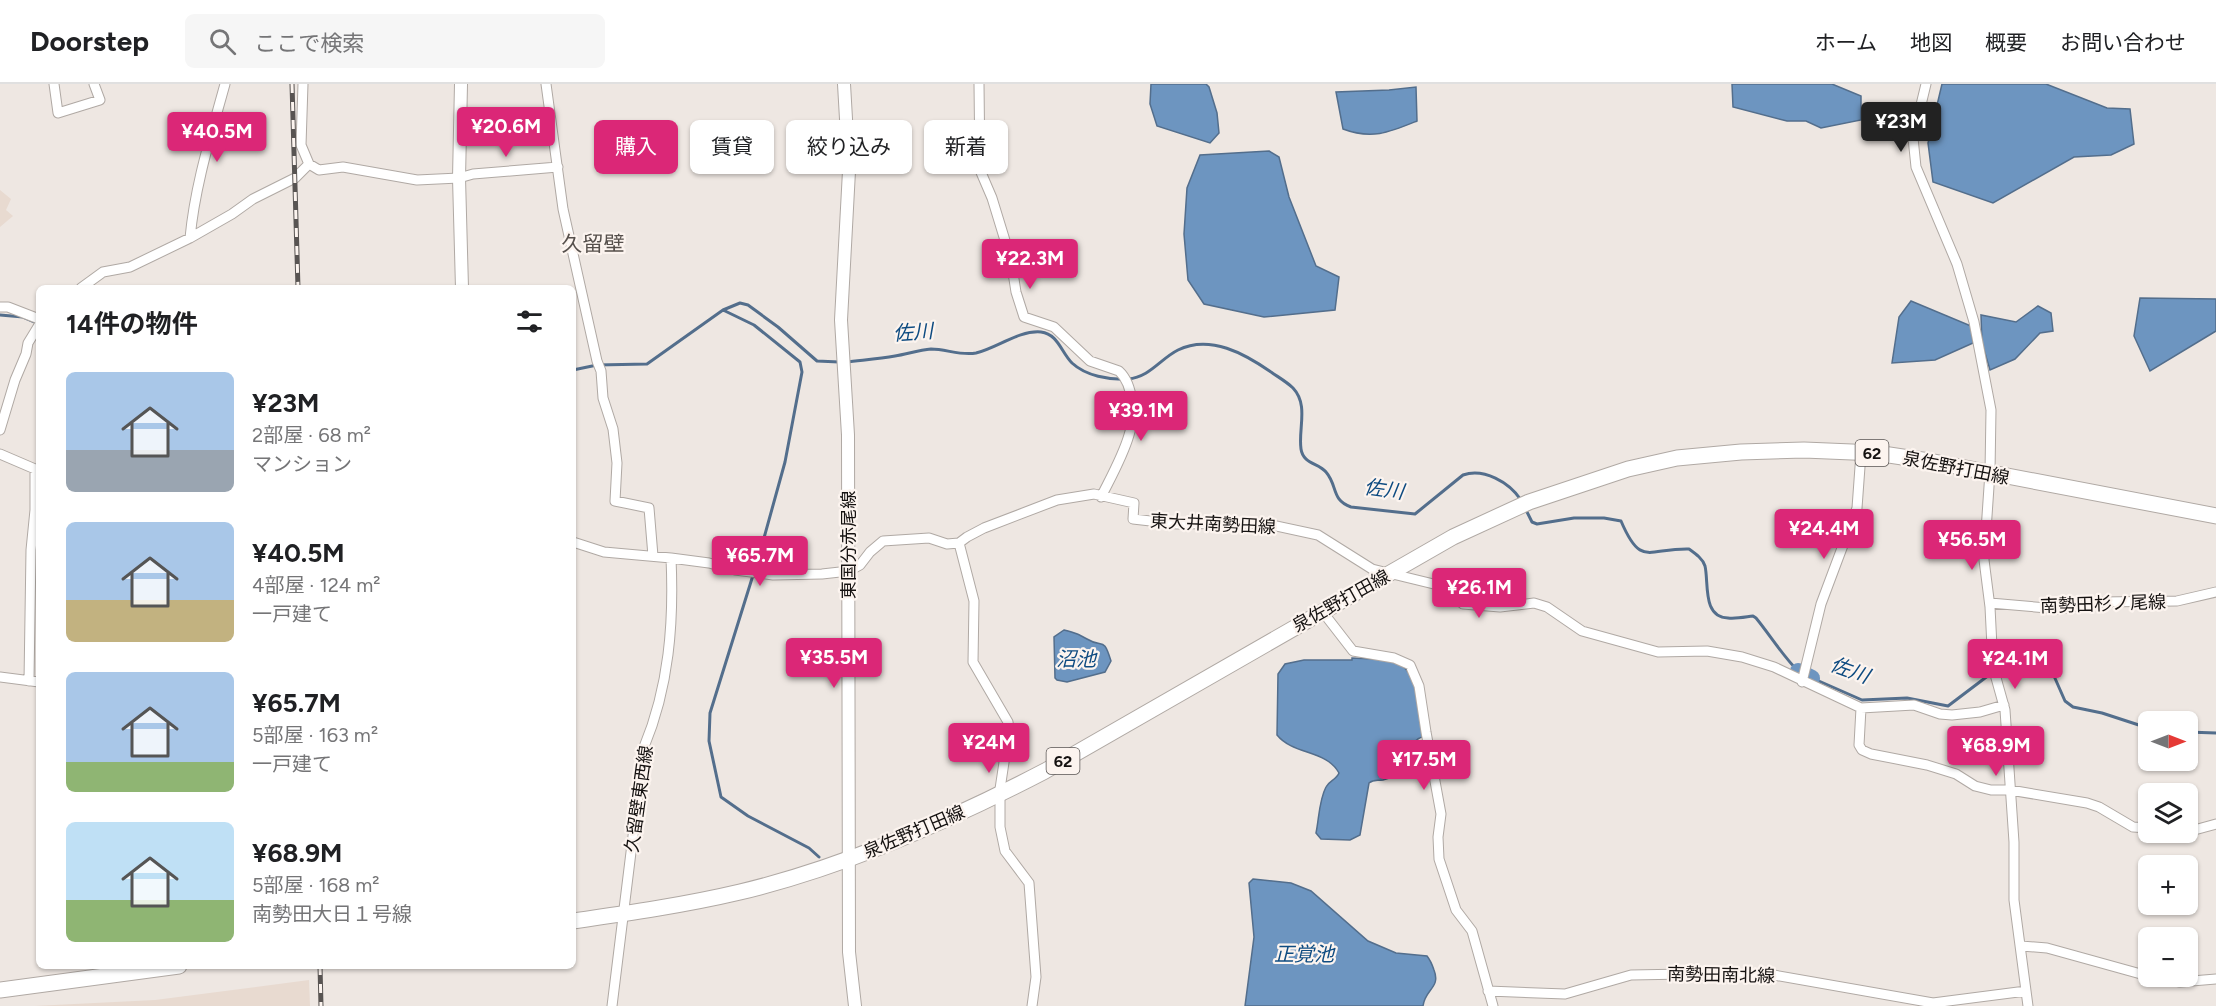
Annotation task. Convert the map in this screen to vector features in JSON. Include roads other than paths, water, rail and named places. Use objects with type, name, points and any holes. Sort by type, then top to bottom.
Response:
[{"type":"main road","name":"泉佐野打田線","points":[[576,921],[740,892],[849,859],[917,832],[1000,795],[1056,766],[1453,537],[1522,505],[1628,469],[1677,459],[1741,452],[1783,450],[1861,453],[1929,461],[2216,516]]},
{"type":"main road","points":[[0,990],[157,969]]},
{"type":"street","points":[[54,84],[58,113],[100,100],[94,84]]},
{"type":"street","points":[[190,238],[193,205],[200,171],[225,84]]},
{"type":"street","points":[[303,84],[301,146],[309,164],[319,170],[343,167],[417,180],[459,178],[473,174],[558,167]]},
{"type":"street","points":[[461,84],[459,178],[462,285]]},
{"type":"street","points":[[546,84],[563,209],[597,361],[601,370],[603,398],[613,429],[616,452],[615,501],[649,508],[653,556]]},
{"type":"street","name":"東国分赤尾線","points":[[844,84],[849,171],[842,291],[848,435],[849,952],[855,1006]]},
{"type":"street","points":[[979,84],[980,170],[992,198],[1011,260],[1016,291],[1024,318],[1054,327],[1090,361],[1124,379],[1131,394],[1129,436],[1101,496]]},
{"type":"street","points":[[1926,84],[1913,138],[1916,167],[1957,264],[1974,322],[1991,410],[1984,560],[1995,672],[2004,705],[2014,842],[2014,900],[2028,1006]]},
{"type":"street","points":[[85,285],[103,272],[130,267],[190,238],[253,199],[295,178],[309,164]]},
{"type":"street","points":[[0,307],[8,307],[36,318]]},
{"type":"street","points":[[0,430],[28,343],[36,330]]},
{"type":"street","points":[[1803,676],[1821,604],[1857,508],[1861,453]]},
{"type":"street","points":[[0,454],[35,469],[35,510],[31,550],[34,682],[0,677]]},
{"type":"street","name":"東大井南勢田線","points":[[959,543],[984,528],[1057,500],[1094,494],[1134,503],[1133,519],[1177,524],[1262,523],[1318,536],[1372,568],[1402,578],[1446,587],[1463,604],[1500,607],[1534,603],[1547,607],[1582,631],[1658,652],[1707,651],[1742,657],[1803,676],[1861,708],[1914,705],[1940,714],[1952,715],[1973,713],[2004,705]]},
{"type":"street","points":[[576,543],[604,552],[671,558],[773,575],[849,571],[860,565],[883,541],[929,538],[947,544],[959,543],[974,601],[973,662],[1008,722],[1000,795],[1000,827],[1005,851],[1029,884],[1036,977],[1032,1006]]},
{"type":"street","name":"久留壁東西線","points":[[612,1006],[644,747],[656,720],[662,696],[672,625],[671,558]]},
{"type":"street","name":"南勢田杉ノ尾線","points":[[1990,603],[2059,609],[2101,602],[2177,601],[2216,592]]},
{"type":"street","points":[[1322,611],[1353,651],[1394,658],[1410,665],[1419,686],[1425,732],[1442,814],[1438,837],[1438,859],[1456,910],[1472,931],[1493,1006]]},
{"type":"street","points":[[1861,708],[1859,745],[1862,750],[1871,754],[1937,768],[1956,774],[1975,786],[1983,788],[2010,790],[2087,803],[2099,807],[2133,827],[2138,827]]},
{"type":"street","points":[[2198,829],[2216,824]]},
{"type":"street","points":[[2021,946],[2047,948],[2138,973]]},
{"type":"street","name":"南勢田南北線","points":[[1488,990],[1565,994],[1630,975],[1685,974],[1731,977],[1768,974],[1933,1003],[2026,991]]},
{"type":"street","points":[[2198,980],[2216,979]]},
{"type":"water","points":[[1151,84],[1206,84],[1217,113],[1219,133],[1210,143],[1157,126],[1150,104]]},
{"type":"water","points":[[1732,84],[1832,84],[1861,96],[1861,120],[1821,128],[1806,121],[1787,121],[1733,107]]},
{"type":"water","points":[[1942,84],[2046,84],[2107,108],[2130,109],[2134,144],[2111,155],[2074,157],[1993,203],[1933,182],[1928,143]]},
{"type":"water","points":[[1416,87],[1417,121],[1389,131],[1372,134],[1343,129],[1336,92]]},
{"type":"water","points":[[1269,151],[1279,157],[1289,197],[1316,266],[1339,277],[1335,310],[1264,317],[1204,304],[1188,280],[1184,234],[1187,188],[1200,155]]},
{"type":"water","points":[[2140,298],[2216,299],[2216,331],[2150,371],[2134,336]]},
{"type":"water","points":[[1911,301],[1971,326],[1973,343],[1935,360],[1892,363],[1899,317]]},
{"type":"water","points":[[2038,306],[2051,313],[2053,331],[2040,333],[2015,359],[1990,370],[1982,343],[1981,315],[2016,322]]},
{"type":"water","name":"沼池","points":[[1064,630],[1104,645],[1111,661],[1105,672],[1067,682],[1055,678],[1054,637]]},
{"type":"water","points":[[1352,658],[1388,661],[1406,669],[1415,686],[1423,737],[1416,741],[1406,764],[1399,772],[1387,779],[1369,783],[1360,835],[1350,840],[1321,839],[1316,833],[1322,798],[1327,785],[1339,773],[1326,760],[1292,746],[1277,735],[1278,674],[1285,664],[1304,660],[1352,660]]},
{"type":"water","name":"正覚池","points":[[1253,879],[1291,883],[1311,891],[1368,941],[1396,953],[1427,956],[1436,981],[1424,1000],[1423,1006],[1245,1006],[1254,937],[1249,883]]},
{"type":"waterway","name":"佐川","points":[[576,369],[597,365],[647,364],[723,310],[740,303],[748,305],[778,327],[817,361],[839,362]]},
{"type":"waterway","points":[[723,310],[754,325],[800,362],[802,372],[785,462],[759,556],[710,713],[709,741],[721,797],[748,816],[809,848],[819,857]]},
{"type":"waterway","name":"佐川","points":[[0,315],[23,317],[36,323]]},
{"type":"waterway","name":"佐川","points":[[846,362],[931,349],[965,354],[976,353],[1016,336],[1041,332],[1051,336],[1068,359],[1084,371],[1106,378],[1128,379],[1143,375],[1178,350],[1202,344],[1215,345],[1250,359],[1293,388],[1298,395],[1302,409],[1300,441],[1302,454],[1326,472],[1337,497],[1345,504],[1351,507],[1415,514],[1463,475],[1471,473],[1487,475],[1503,482],[1521,500]]},
{"type":"waterway","name":"佐川","points":[[1525,508],[1532,522],[1537,524],[1574,518],[1604,518],[1621,521],[1634,545],[1647,552],[1689,549],[1704,563],[1708,598],[1714,612],[1728,618],[1753,616],[1756,618],[1798,671]]},
{"type":"waterway","name":"佐川","points":[[1812,678],[1862,700],[1907,698],[1948,706],[1989,675],[2003,669],[2042,666],[2054,676],[2065,701],[2073,707],[2102,713],[2138,725]]},
{"type":"waterway","name":"佐川","points":[[1798,671],[1812,678]]},
{"type":"waterway","name":"佐川","points":[[2198,732],[2216,733]]},
{"type":"railway","points":[[292,84],[298,285]]},
{"type":"railway","points":[[320,969],[321,1006]]},
{"type":"district","name":"久留壁","points":[[593,244]]}]
